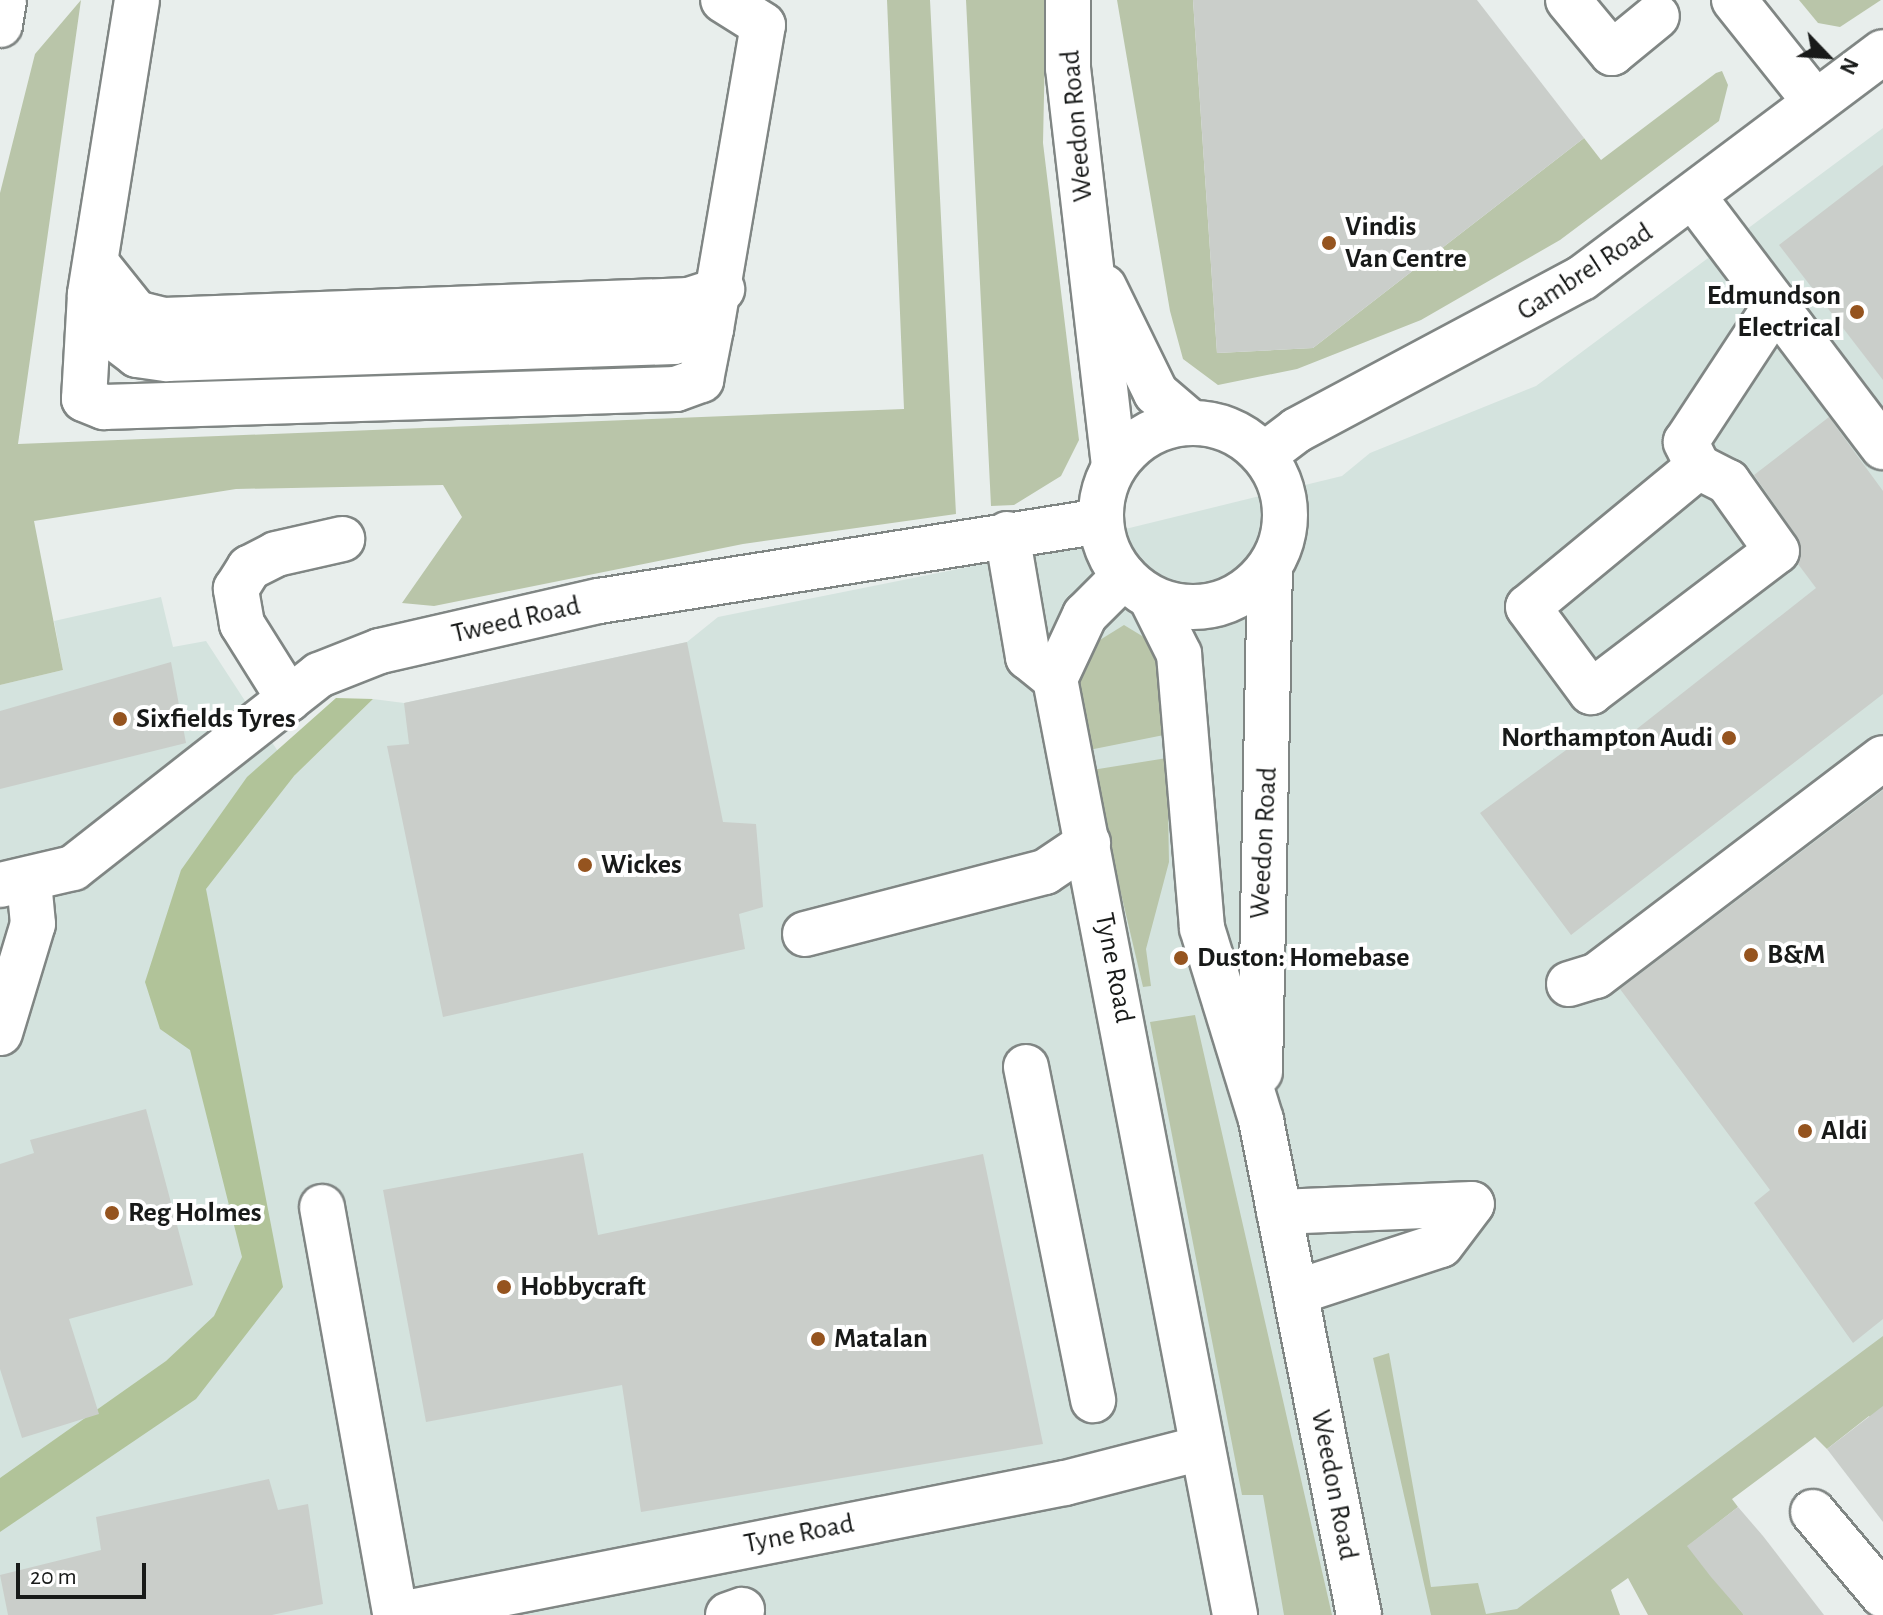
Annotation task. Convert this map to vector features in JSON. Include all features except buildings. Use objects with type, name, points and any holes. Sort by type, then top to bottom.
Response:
[{"type":"main road","points":[[0,25],[4,0]]},
{"type":"main road","points":[[137,0],[93,279],[84,399],[104,407],[676,389],[701,380],[716,309],[763,25],[723,0]]},
{"type":"main road","name":"Weedon Road","points":[[1068,0],[1089,252],[1114,466]]},
{"type":"main road","points":[[1568,0],[1612,53],[1657,16]]},
{"type":"main road","points":[[1734,0],[1813,99]]},
{"type":"main road","name":"Gambrel Road","points":[[1264,455],[1297,430],[1582,278],[1693,196],[1813,99],[1883,52]]},
{"type":"main road","points":[[1693,196],[1883,447]]},
{"type":"main road","name":"Weedon Road","points":[[1089,252],[1141,369],[1156,393],[1190,422]]},
{"type":"main road","points":[[93,279],[136,313],[164,320],[689,300],[716,309]]},
{"type":"main road","points":[[1698,467],[1528,607],[1591,692],[1777,551],[1728,482],[1698,467],[1686,442],[1776,305]]},
{"type":"main road","points":[[1190,422],[1243,436],[1264,455],[1286,510],[1270,567],[1229,601],[1176,606],[1137,587],[1101,521],[1114,466],[1134,443],[1190,422]]},
{"type":"main road","name":"Tweed Road","points":[[14,883],[73,868],[319,675],[394,648],[599,601],[1101,521]]},
{"type":"main road","points":[[1007,534],[1028,657],[1055,679],[1085,615],[1137,587]]},
{"type":"main road","points":[[289,699],[242,624],[236,589],[249,568],[276,554],[342,539]]},
{"type":"main road","name":"Weedon Road","points":[[1261,1120],[1270,567]]},
{"type":"main road","name":"Weedon Road","points":[[1137,587],[1179,654],[1202,928],[1261,1120],[1359,1615]]},
{"type":"main road","name":"Tyne Road","points":[[1055,679],[1235,1615]]},
{"type":"main road","points":[[1569,984],[1596,976],[1883,758]]},
{"type":"main road","points":[[805,934],[1045,872],[1088,843]]},
{"type":"main road","points":[[0,1033],[33,924],[14,883]]},
{"type":"main road","points":[[1026,1067],[1093,1400]]},
{"type":"main road","points":[[1279,1212],[1472,1204],[1441,1245],[1297,1292]]},
{"type":"main road","name":"Tyne Road","points":[[322,1207],[395,1615],[1065,1483],[1201,1448]]},
{"type":"main road","points":[[1813,1512],[1883,1595]]},
{"type":"shaded area","points":[[1883,128],[1883,1386],[1575,1615],[0,1615],[0,685],[63,670],[54,621],[161,597],[173,647],[206,641],[294,776],[373,699],[404,703],[687,642],[718,617],[978,565],[1342,476],[1370,453],[1536,386]]},
{"type":"green space","points":[[81,0],[18,444],[904,409],[887,0],[930,0],[956,514],[743,544],[434,606],[402,603],[462,517],[443,485],[236,489],[34,521],[63,670],[0,685],[0,193],[35,54]]},
{"type":"green space","points":[[966,0],[1046,0],[1043,143],[1079,440],[1061,476],[1014,505],[991,506]]},
{"type":"green space","points":[[1117,0],[1193,0],[1217,353],[1313,348],[1584,138],[1601,160],[1716,73],[1722,71],[1728,85],[1719,121],[1560,240],[1421,320],[1297,369],[1218,385],[1183,359],[1170,311]]},
{"type":"green space","points":[[1799,0],[1881,0],[1840,27],[1818,23]]},
{"type":"green space","points":[[1124,625],[1152,642],[1164,690],[1164,735],[1089,750],[1075,687],[1087,648]]},
{"type":"green space","points":[[336,698],[373,699],[294,776],[206,889],[283,1287],[196,1399],[0,1532],[0,1478],[166,1361],[214,1316],[242,1257],[190,1050],[160,1029],[145,982],[181,870],[247,777]]},
{"type":"green space","points":[[1167,758],[1169,862],[1146,949],[1151,986],[1143,987],[1092,770]]},
{"type":"green space","points":[[1195,1015],[1332,1615],[1284,1615],[1263,1495],[1242,1495],[1150,1022]]},
{"type":"green space","points":[[1883,1336],[1883,1433],[1869,1416],[1827,1449],[1815,1437],[1732,1499],[1738,1507],[1688,1546],[1744,1615],[1648,1615],[1628,1578],[1611,1590],[1620,1615],[1431,1615],[1373,1358],[1389,1353],[1431,1587],[1478,1583],[1486,1614],[1517,1609]]},
{"type":"place","name":"Vindis Van Centre","points":[[1329,243]]},
{"type":"place","name":"Edmundson Electrical","points":[[1857,312]]},
{"type":"place","name":"Sixfields Tyres","points":[[120,719]]},
{"type":"place","name":"Northampton Audi","points":[[1729,738]]},
{"type":"place","name":"Wickes","points":[[585,865]]},
{"type":"place","name":"B&M","points":[[1751,955]]},
{"type":"place","name":"Duston: Homebase","points":[[1181,958]]},
{"type":"place","name":"Aldi","points":[[1805,1131]]},
{"type":"place","name":"Reg Holmes","points":[[112,1213]]},
{"type":"place","name":"Hobbycraft","points":[[504,1287]]},
{"type":"place","name":"Matalan","points":[[818,1339]]}]
